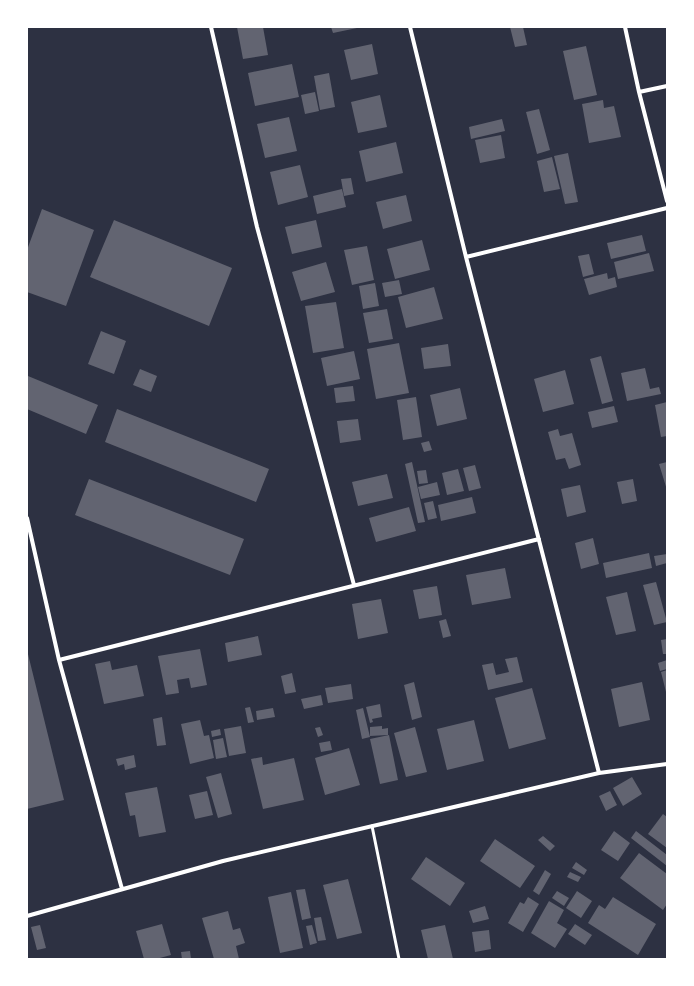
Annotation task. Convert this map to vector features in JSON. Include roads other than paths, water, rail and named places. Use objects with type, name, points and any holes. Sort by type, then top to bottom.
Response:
[{"type":"street","points":[[212,27],[257,227],[354,586]]},
{"type":"street","points":[[410,27],[466,257],[599,773]]},
{"type":"street","points":[[625,27],[639,92],[667,201]]},
{"type":"street","points":[[639,92],[667,86]]},
{"type":"street","points":[[466,257],[667,208]]},
{"type":"street","points":[[27,518],[59,660],[122,889]]},
{"type":"street","points":[[59,660],[539,539]]},
{"type":"street","points":[[27,916],[223,860],[599,773],[667,764]]},
{"type":"lane","points":[[372,826],[399,959]]}]
